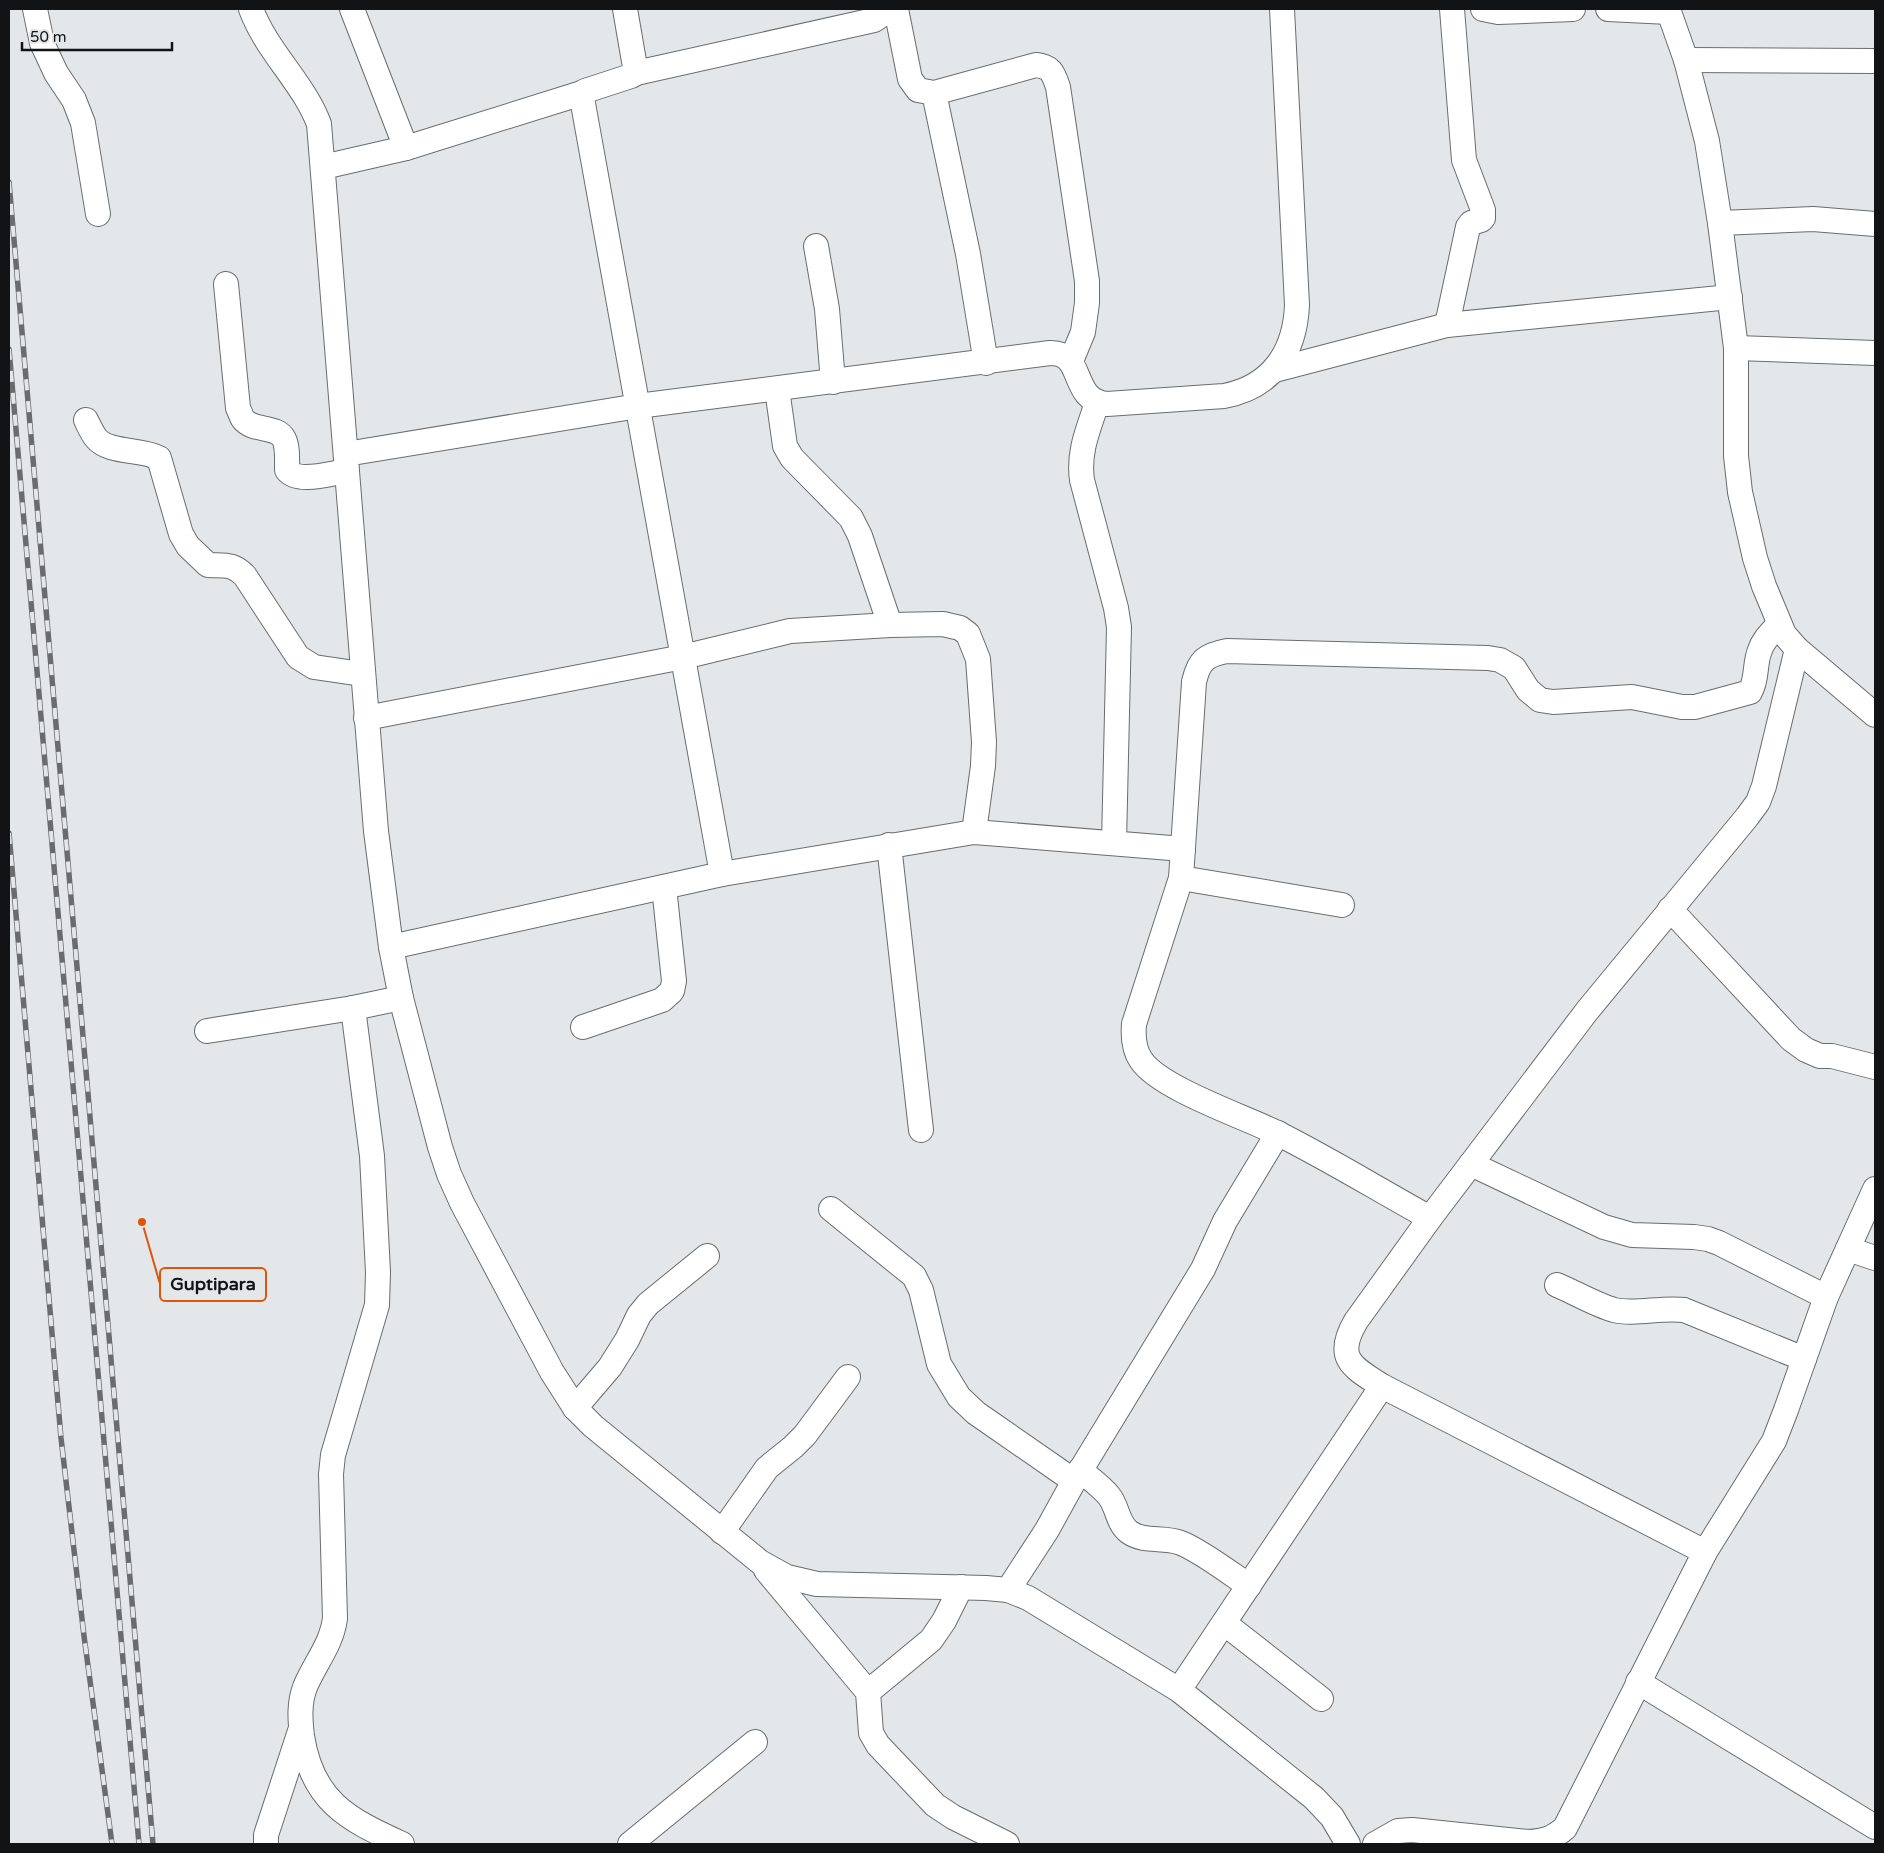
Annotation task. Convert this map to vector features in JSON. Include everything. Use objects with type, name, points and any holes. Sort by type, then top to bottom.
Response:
[{"type":"street","points":[[34,9],[42,43],[56,73],[74,100],[83,123],[98,214]]},
{"type":"street","points":[[251,9],[261,33],[314,111],[319,124],[376,831],[391,948],[402,998],[440,1147],[449,1174],[462,1204],[552,1372],[575,1408],[593,1426],[760,1562],[787,1577],[817,1584],[1008,1590],[1028,1598],[1179,1690],[1314,1798],[1332,1817],[1348,1844]]},
{"type":"street","points":[[352,9],[406,148]]},
{"type":"street","points":[[625,9],[636,73]]},
{"type":"street","points":[[322,167],[406,148],[582,94],[585,91],[636,73],[874,20],[886,9]]},
{"type":"street","points":[[896,9],[910,79],[918,90],[934,93],[1036,65],[1046,66],[1053,72],[1058,87],[1088,280],[1087,310],[1083,332],[1071,361]]},
{"type":"street","points":[[226,284],[238,408],[244,420],[254,427],[273,431],[283,437],[287,470],[295,477],[303,478],[347,463],[638,406],[1057,353],[1071,361],[1082,388],[1096,403],[1117,404],[1224,396],[1240,393],[1258,384],[1275,370],[1292,340],[1296,323],[1297,305],[1282,9]]},
{"type":"street","points":[[1447,325],[1468,227],[1471,222],[1481,220],[1483,216],[1483,210],[1464,160],[1452,9]]},
{"type":"street","points":[[1483,9],[1498,12],[1574,9]]},
{"type":"street","points":[[1608,9],[1669,10],[1686,60],[1707,141],[1730,297],[1736,348],[1736,456],[1740,492],[1745,521],[1758,567],[1778,624],[1797,649],[1875,715]]},
{"type":"street","points":[[1686,60],[1875,61]]},
{"type":"street","points":[[934,93],[968,254],[986,362]]},
{"type":"street","points":[[582,94],[722,874]]},
{"type":"street","points":[[1720,223],[1813,219],[1875,224]]},
{"type":"street","points":[[816,246],[827,309],[833,382]]},
{"type":"street","points":[[1275,370],[1447,325],[1730,297]]},
{"type":"street","points":[[1736,348],[1875,353]]},
{"type":"street","points":[[777,389],[785,446],[792,458],[850,518],[860,536],[890,625]]},
{"type":"street","points":[[1096,403],[1082,449],[1080,464],[1082,480],[1116,608],[1119,627],[1114,843]]},
{"type":"street","points":[[86,420],[96,438],[107,446],[151,454],[159,458],[181,534],[188,546],[208,566],[234,566],[239,569],[298,657],[314,667],[362,674]]},
{"type":"street","points":[[366,718],[683,657],[790,631],[943,624],[960,628],[968,634],[974,644],[978,659],[984,742],[983,766],[974,832]]},
{"type":"street","points":[[1430,1218],[1278,1133],[1171,1085],[1153,1072],[1141,1060],[1133,1040],[1134,1024],[1181,878],[1194,682],[1197,670],[1203,660],[1212,654],[1236,651],[1488,658],[1500,660],[1514,668],[1528,690],[1540,700],[1554,702],[1632,697],[1682,708],[1695,707],[1750,692],[1755,684],[1760,649],[1778,624]]},
{"type":"street","points":[[1705,1552],[1382,1386],[1361,1372],[1350,1361],[1345,1349],[1348,1334],[1430,1218],[1587,1011],[1758,802],[1764,786],[1797,649]]},
{"type":"street","points":[[391,948],[722,874],[974,832],[1183,849]]},
{"type":"street","points":[[889,846],[921,1130]]},
{"type":"street","points":[[1181,878],[1342,905]]},
{"type":"street","points":[[583,1027],[662,1000],[672,992],[674,981],[664,887]]},
{"type":"street","points":[[1670,909],[1791,1039],[1806,1050],[1820,1056],[1832,1056],[1875,1067]]},
{"type":"street","points":[[207,1031],[353,1008],[402,998]]},
{"type":"street","points":[[353,1008],[374,1171],[378,1272],[377,1305],[332,1455],[334,1631],[305,1687],[300,1704],[301,1727],[306,1758],[320,1788],[348,1816],[364,1826],[402,1844]]},
{"type":"street","points":[[1008,1590],[1047,1530],[1077,1476],[1202,1269],[1225,1222],[1278,1133]]},
{"type":"street","points":[[1471,1164],[1604,1227],[1632,1235],[1694,1237],[1719,1243],[1826,1298]]},
{"type":"street","points":[[1375,1844],[1398,1831],[1412,1830],[1528,1842],[1554,1837],[1565,1828],[1705,1552],[1774,1441],[1826,1298],[1875,1189]]},
{"type":"street","points":[[831,1208],[914,1276],[921,1290],[939,1364],[959,1397],[976,1413],[1108,1494],[1120,1522],[1138,1538],[1169,1539],[1182,1543],[1249,1586]]},
{"type":"street","points":[[1848,1249],[1875,1258]]},
{"type":"street","points":[[575,1408],[610,1367],[627,1340],[639,1315],[648,1304],[707,1256]]},
{"type":"street","points":[[1557,1285],[1614,1310],[1671,1308],[1684,1310],[1804,1359]]},
{"type":"street","points":[[722,1532],[767,1468],[793,1448],[805,1435],[848,1377]]},
{"type":"street","points":[[1179,1690],[1382,1386]]},
{"type":"street","points":[[760,1562],[868,1692],[871,1734],[878,1745],[935,1805],[953,1818],[1007,1844]]},
{"type":"street","points":[[868,1692],[931,1640],[944,1622],[961,1588]]},
{"type":"street","points":[[1224,1623],[1320,1699]]},
{"type":"street","points":[[1638,1682],[1875,1827]]},
{"type":"street","points":[[266,1844],[266,1835],[301,1727]]},
{"type":"street","points":[[630,1844],[755,1742]]},
{"type":"railway","points":[[9,182],[153,1844]]},
{"type":"railway","points":[[9,349],[139,1844]]},
{"type":"railway","points":[[9,833],[61,1438],[84,1636],[112,1844]]},
{"type":"place","name":"Guptipara","points":[[142,1222]]}]
